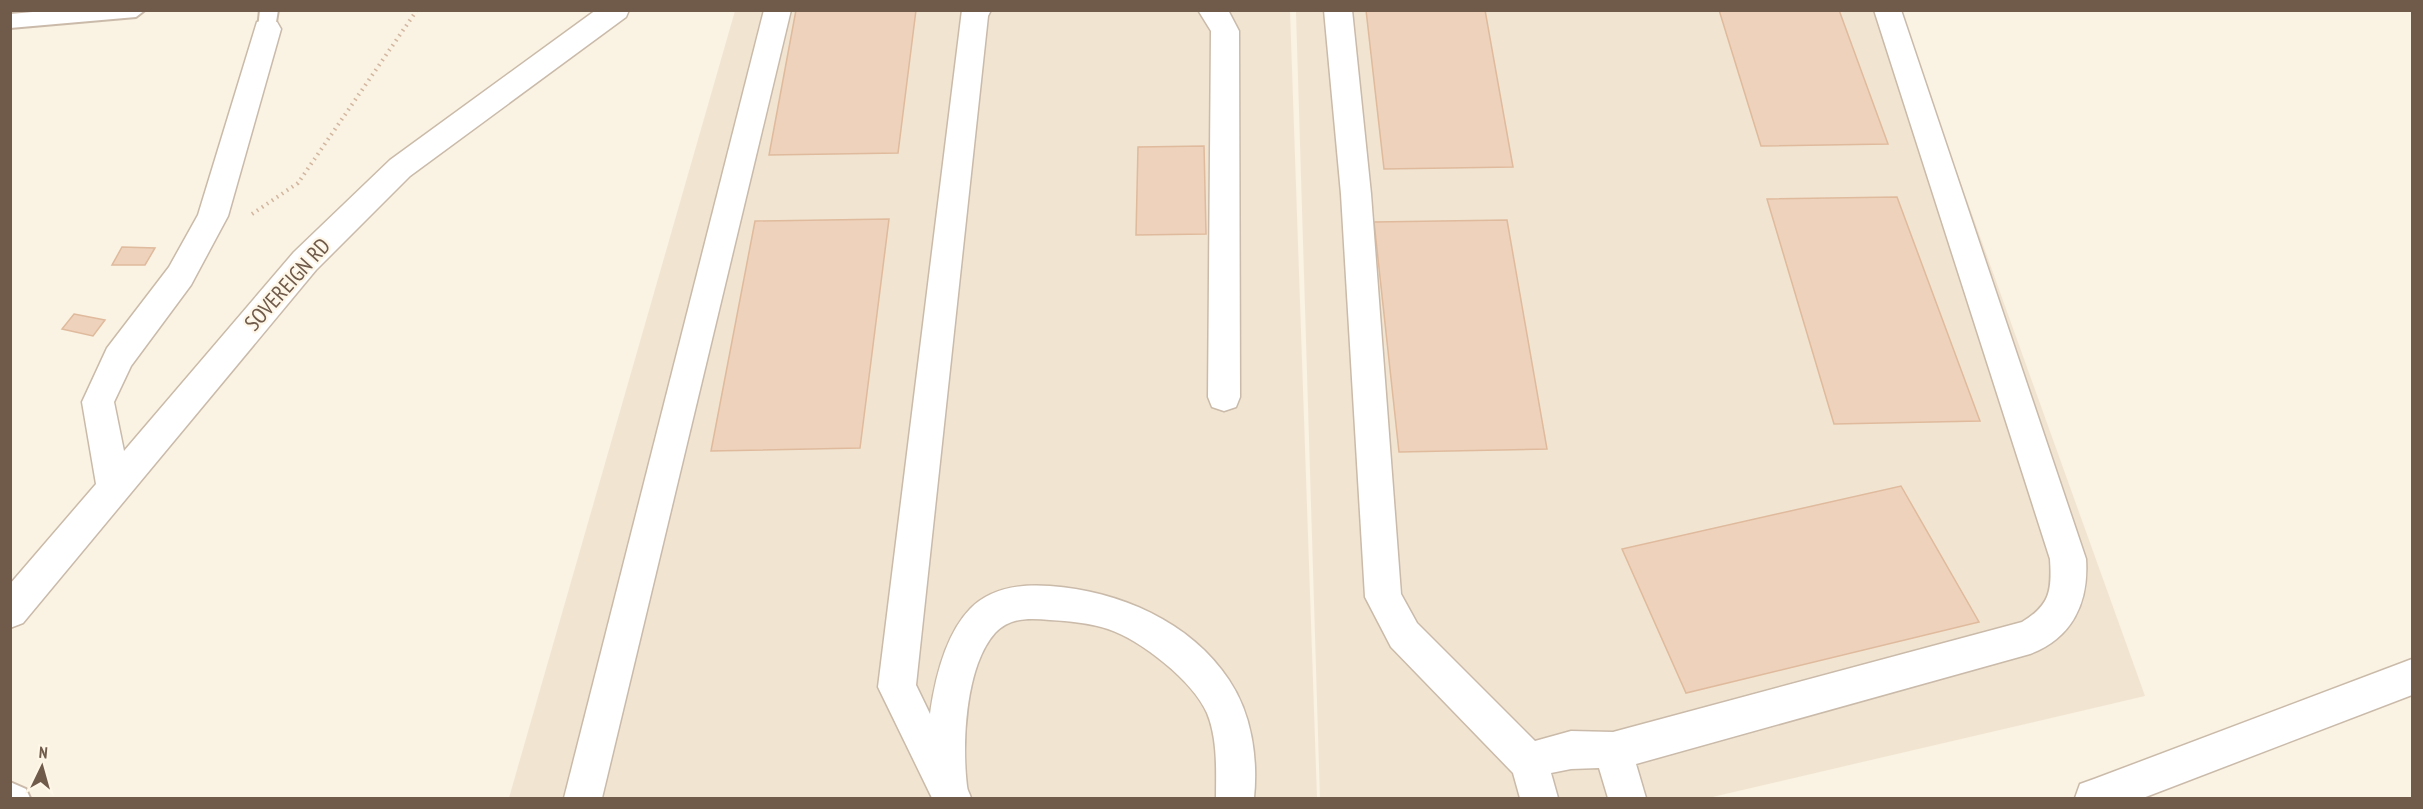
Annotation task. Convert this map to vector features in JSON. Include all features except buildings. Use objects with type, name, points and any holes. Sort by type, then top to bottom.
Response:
[{"type":"street","name":"SOVEREIGN RD","points":[[10,611],[113,486],[305,261],[400,168],[616,10]]},
{"type":"street","points":[[583,798],[778,10]]},
{"type":"street","points":[[953,798],[897,687],[975,12],[978,10]]},
{"type":"street","points":[[1211,10],[1217,15],[1225,31],[1224,397]]},
{"type":"street","points":[[1338,10],[1356,194],[1383,597],[1404,635],[1529,762],[1539,798]]},
{"type":"street","points":[[1529,762],[1558,750],[1588,747],[1614,752],[2030,637],[2050,626],[2063,607],[2070,585],[2068,560],[1887,10]]},
{"type":"street","points":[[113,486],[98,402],[118,358],[180,276],[213,216],[268,20]]},
{"type":"street","points":[[953,798],[946,759],[948,716],[957,672],[974,631],[998,609],[1022,601],[1076,605],[1123,617],[1174,648],[1208,683],[1224,708],[1236,772],[1235,798]]},
{"type":"street","points":[[2094,798],[2412,677]]},
{"type":"street","points":[[1614,752],[1627,798]]},
{"type":"lane","points":[[10,21],[136,10]]},
{"type":"lane","points":[[10,795],[16,798]]},
{"type":"path","points":[[250,215],[298,183],[417,10]]},
{"type":"shaded area","points":[[735,11],[1290,11],[1317,798],[509,798]]},
{"type":"shaded area","points":[[1296,11],[1899,11],[2145,696],[1708,798],[1320,798]]}]
